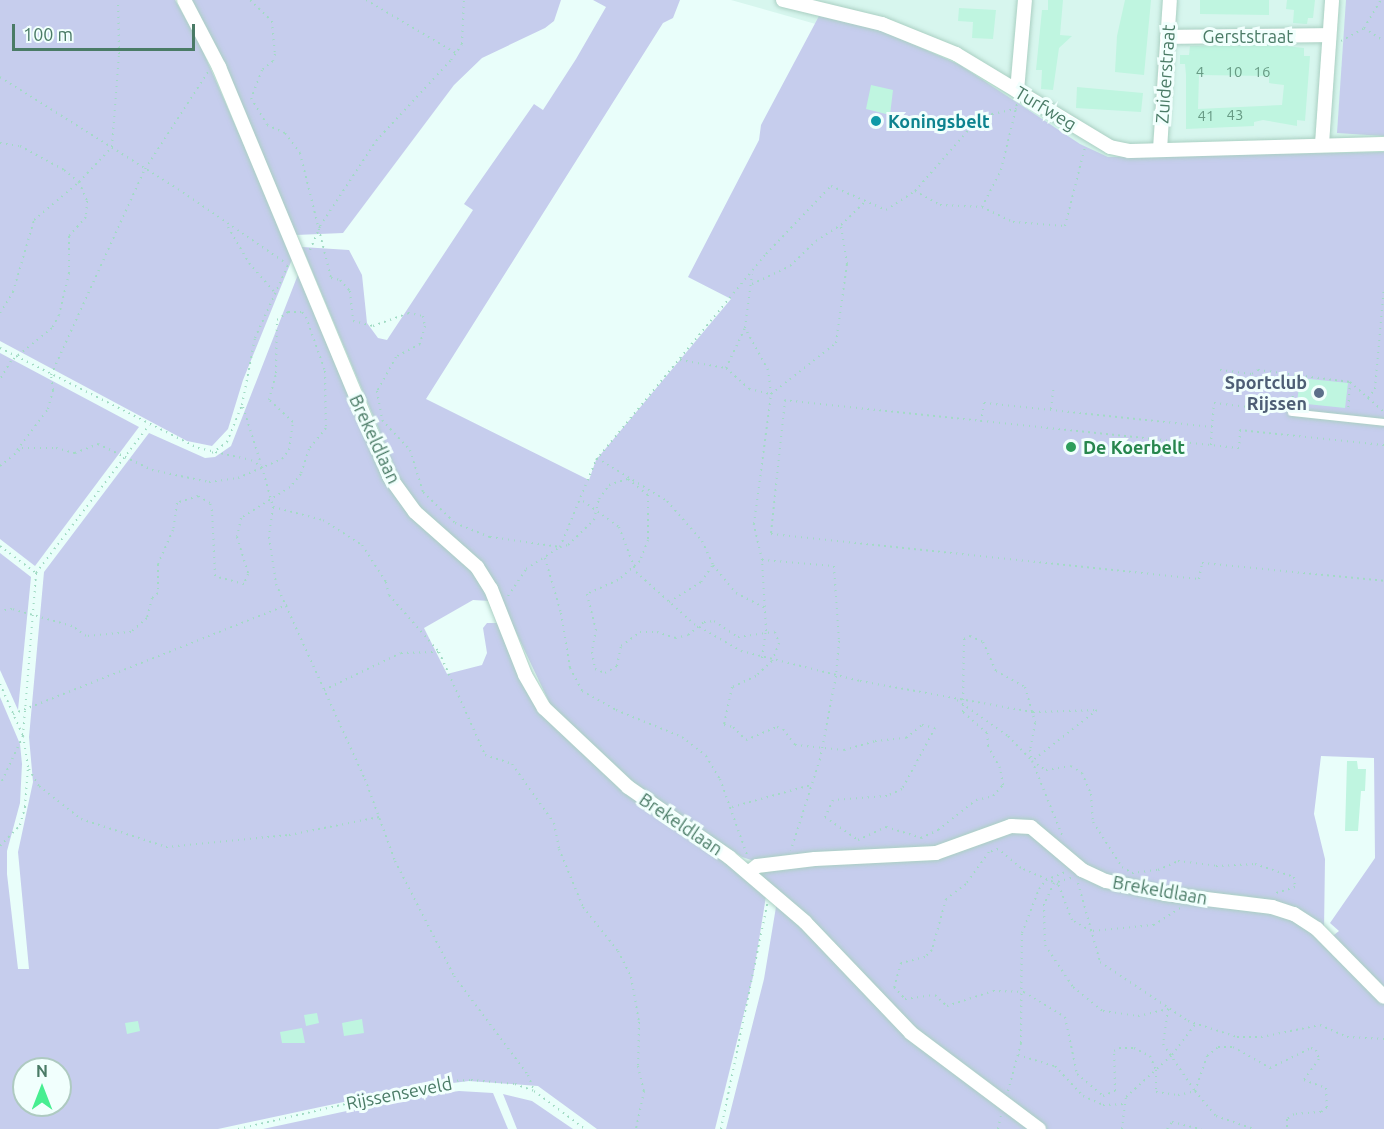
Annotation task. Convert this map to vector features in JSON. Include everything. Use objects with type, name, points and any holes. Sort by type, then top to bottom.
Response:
[{"type":"street","name":"Brekeldlaan","points":[[184,0],[219,67],[389,476],[415,512],[477,567],[500,608],[525,675],[544,708],[560,726],[628,787],[749,872],[830,946],[905,1027],[1039,1129]]},
{"type":"street","name":"Turfweg","points":[[783,0],[882,24],[956,54],[1110,147],[1129,151],[1384,144]]},
{"type":"street","points":[[1017,91],[1025,0]]},
{"type":"street","name":"Zuiderstraat","points":[[1160,149],[1170,0]]},
{"type":"street","points":[[1322,144],[1332,0]]},
{"type":"street","name":"Gerststraat","points":[[1167,37],[1329,38]]},
{"type":"street","name":"Brekeldlaan","points":[[749,872],[757,866],[787,862],[936,854],[1018,825],[1039,831],[1074,863],[1096,878],[1131,888],[1259,905],[1294,914],[1317,929],[1384,997]]},
{"type":"lane","points":[[1291,412],[1384,422]]},
{"type":"path","points":[[0,313],[13,292],[34,220],[79,182],[112,147],[119,54],[117,0]]},
{"type":"path","points":[[250,0],[272,21],[275,54],[273,62],[262,70],[251,98],[267,125],[285,133],[300,153],[320,226],[331,278],[340,280],[350,291],[353,321],[373,326],[408,313],[423,316],[425,326],[420,344],[396,357],[377,391],[382,420],[410,450],[423,492],[455,523],[490,537],[560,546],[568,545],[586,529],[597,511],[604,488],[628,479],[648,495],[648,540],[633,568],[586,594],[596,629],[592,652],[595,669],[605,673],[617,666],[621,646],[640,632],[657,632],[675,638],[714,621],[738,638],[766,631],[778,636],[772,661],[756,676],[732,687],[724,725],[733,727],[746,741],[777,727],[783,729],[795,745],[822,749],[857,748],[875,741],[906,738],[922,725],[935,728],[902,789],[887,796],[832,800],[825,817],[858,840],[886,827],[921,838],[929,837],[963,808],[993,796],[1003,785],[1000,768],[988,746],[984,726],[969,720],[962,699],[964,639],[970,636],[983,642],[996,671],[1025,687],[1033,712],[1032,762],[1065,843]]},
{"type":"path","points":[[366,0],[456,53]]},
{"type":"path","points":[[0,77],[112,147],[228,226],[288,264],[305,272],[312,240],[376,141],[456,53],[466,32],[465,0]]},
{"type":"path","points":[[1329,38],[1348,40],[1364,28],[1381,0]]},
{"type":"path","points":[[1364,28],[1384,41]]},
{"type":"path","points":[[0,466],[16,450],[48,409],[53,390],[51,375],[145,169],[203,75],[219,67]]},
{"type":"path","points":[[500,608],[526,569],[560,546],[582,500],[597,458],[752,274],[831,186],[886,210],[915,191],[971,127],[992,114],[1016,109],[1001,170],[982,207]]},
{"type":"path","points":[[915,191],[940,205],[982,207],[1014,222],[1065,226],[1078,164],[1090,135]]},
{"type":"path","points":[[0,143],[20,146],[79,182],[87,201],[86,217],[69,236],[69,273],[63,305],[52,328],[17,357],[0,379]]},
{"type":"path","points":[[752,284],[790,266],[816,241],[841,225],[866,201]]},
{"type":"path","points":[[771,394],[836,343],[847,264],[841,225]]},
{"type":"path","points":[[228,226],[249,263],[275,293]]},
{"type":"path","points":[[212,453],[227,442],[242,405],[255,338],[288,264]]},
{"type":"path","points":[[726,368],[745,328],[752,274]]},
{"type":"path","points":[[1368,398],[1375,389],[1384,287]]},
{"type":"path","points":[[0,612],[12,609],[72,626],[86,636],[131,632],[147,618],[152,598],[158,593],[158,564],[172,530],[177,503],[198,495],[210,503],[212,511],[215,576],[244,584],[248,574],[237,526],[241,518],[272,500],[300,474],[309,449],[326,428],[325,371],[302,312],[288,312],[277,320],[276,372],[269,400],[292,417],[292,429],[286,455],[238,478],[199,482],[165,470],[152,470],[94,444],[75,453],[45,447],[16,450]]},
{"type":"path","points":[[745,328],[768,370],[771,394],[754,525],[762,560],[765,608],[766,631],[762,658]]},
{"type":"path","points":[[0,348],[148,425],[212,453],[251,460],[262,466]]},
{"type":"path","points":[[680,360],[726,368],[749,389],[771,394]]},
{"type":"path","points":[[1220,370],[1252,374],[1258,370],[1350,382],[1384,412]]},
{"type":"path","points":[[1347,418],[1350,382]]},
{"type":"path","points":[[1051,410],[1054,385]]},
{"type":"path","points":[[1211,445],[1214,403],[1291,412],[1294,387]]},
{"type":"path","points":[[1384,445],[1240,430],[1239,448],[785,400],[771,534],[1199,579],[1202,563],[1384,581]]},
{"type":"path","points":[[981,422],[984,403],[1212,427]]},
{"type":"path","points":[[242,405],[272,500],[271,558],[276,584],[379,817],[395,861],[454,976],[528,1075],[534,1091]]},
{"type":"path","points":[[0,785],[23,736],[36,573],[148,425]]},
{"type":"path","points":[[597,458],[668,501],[702,541],[713,565],[736,593],[765,608]]},
{"type":"path","points":[[582,500],[619,527],[633,568],[669,602],[699,627],[762,658],[836,676],[1033,712],[1097,710],[1032,762]]},
{"type":"path","points":[[273,507],[323,520],[362,545],[386,582],[389,595],[439,652],[482,752],[490,759],[512,764],[554,823],[559,849],[583,907],[618,951],[631,977],[639,1022],[638,1066],[644,1090],[636,1129]]},
{"type":"path","points":[[0,546],[36,573]]},
{"type":"path","points":[[545,557],[561,613],[570,668],[582,691],[682,737],[706,756],[732,807],[746,841],[749,872]]},
{"type":"path","points":[[762,560],[834,566],[839,641],[836,676],[822,749],[787,862]]},
{"type":"path","points":[[669,602],[701,582],[713,565]]},
{"type":"path","points":[[13,714],[287,605]]},
{"type":"path","points":[[324,690],[401,653],[439,652]]},
{"type":"path","points":[[0,684],[23,736],[28,767],[20,825],[0,846]]},
{"type":"path","points":[[955,698],[1008,736],[1032,762],[1046,770],[1071,766],[1082,772],[1091,794],[1093,822],[1122,867],[1132,873],[1158,870],[1178,861],[1216,866],[1246,862],[1287,873],[1297,882],[1290,890],[1270,895]]},
{"type":"path","points":[[28,767],[39,786],[81,819],[166,847],[289,835],[379,817]]},
{"type":"path","points":[[732,807],[811,785]]},
{"type":"path","points":[[1182,906],[1154,925],[1091,931],[1072,920],[1061,890],[1054,883],[1021,868],[1004,851],[989,852],[966,885],[946,898],[939,933],[928,955],[901,963],[894,981],[896,991],[905,999],[935,995],[947,1006],[993,991],[1022,992],[1065,1017],[1077,1074],[1102,1096],[1115,1091],[1114,1051],[1119,1048],[1134,1048],[1150,1056],[1156,1070],[1156,1092],[1178,1095],[1195,1091]]},
{"type":"path","points":[[998,1129],[1018,1055],[1022,992],[1022,933],[1030,907],[1046,880],[1074,868],[1074,863]]},
{"type":"path","points":[[1168,1009],[1138,1016],[1102,1011],[1073,987],[1045,945],[1044,904],[1054,883],[1077,876],[1100,962],[1117,970],[1136,989],[1195,1024],[1237,1037],[1262,1037],[1320,1025],[1347,1037],[1384,1039]]},
{"type":"path","points":[[721,1129],[765,906],[775,895]]},
{"type":"path","points":[[1168,1009],[1163,1044],[1195,1091],[1216,1116],[1253,1129]]},
{"type":"path","points":[[1122,1129],[1126,1097],[1172,1055],[1195,1024]]},
{"type":"path","points":[[1195,1091],[1207,1056],[1218,1047],[1233,1047],[1270,1068],[1303,1050],[1316,1050],[1319,1059],[1304,1080],[1326,1088],[1327,1107],[1321,1112],[1293,1114],[1287,1119],[1287,1129]]},
{"type":"path","points":[[1018,1055],[1055,1066],[1083,1096],[1102,1105],[1125,1104]]},
{"type":"path","name":"Rijssenseveld","points":[[238,1129],[446,1081],[492,1081],[534,1091],[585,1129]]},
{"type":"path","points":[[1167,1129],[1172,1122],[1201,1129]]},
{"type":"shaded area","points":[[0,0],[175,0],[198,40],[293,257],[243,380],[228,429],[212,446],[187,441],[0,341]]},
{"type":"shaded area","points":[[189,0],[561,0],[554,21],[545,28],[482,58],[454,85],[343,233],[296,235]]},
{"type":"shaded area","points":[[593,0],[680,0],[673,18],[663,23],[426,399],[589,480],[596,460],[731,299],[688,277],[759,140],[761,125],[819,16],[883,31],[960,65],[1080,144],[1108,157],[1384,152],[1384,987],[1330,938],[1339,931],[1330,923],[1375,858],[1374,758],[1321,756],[1314,814],[1325,859],[1324,930],[1270,902],[1245,896],[1125,885],[1087,868],[1032,822],[946,846],[757,862],[742,857],[628,781],[551,706],[504,607],[404,489],[302,247],[349,250],[362,275],[367,323],[378,338],[387,340],[473,210],[464,204],[534,104],[543,110],[576,59],[606,7]]},
{"type":"shaded area","points":[[731,0],[1384,0],[1384,183],[1093,176],[893,46]]},
{"type":"shaded area","points":[[1346,0],[1384,0],[1384,136],[1337,133]]},
{"type":"shaded area","points":[[299,272],[376,459],[440,540],[476,575],[490,601],[473,600],[424,628],[447,674],[482,665],[487,653],[483,628],[487,623],[501,623],[553,725],[607,776],[767,890],[753,977],[715,1129],[597,1129],[538,1086],[469,1081],[404,1089],[218,1129],[0,1129],[0,697],[20,744],[22,764],[20,803],[7,851],[7,874],[18,969],[29,969],[18,852],[33,782],[29,737],[44,572],[149,433],[205,458],[215,457],[231,446]]},
{"type":"shaded area","points":[[0,353],[139,427],[35,566],[0,539]]},
{"type":"shaded area","points":[[0,553],[31,577],[18,710],[0,670]]},
{"type":"shaded area","points":[[1010,831],[1033,831],[1080,877],[1104,888],[1290,916],[1321,939],[1384,1004],[1384,1129],[1044,1129],[929,1043],[816,926],[757,875],[757,871],[852,860],[917,861],[942,856]]},
{"type":"shaded area","points":[[777,901],[893,1023],[1029,1129],[726,1129],[764,979]]},
{"type":"shaded area","points":[[459,1091],[493,1093],[508,1129],[263,1129],[407,1098]]},
{"type":"shaded area","points":[[503,1094],[532,1101],[573,1129],[517,1129]]},
{"type":"building","points":[[1048,0],[1063,0],[1060,35],[1072,36],[1059,48],[1053,90],[1041,89],[1042,70],[1036,70],[1042,10],[1048,10]]},
{"type":"building","points":[[1125,0],[1151,0],[1144,75],[1115,72],[1117,36]]},
{"type":"building","points":[[1200,0],[1269,0],[1269,15],[1200,14]]},
{"type":"building","points":[[1287,0],[1315,0],[1313,18],[1308,18],[1307,24],[1293,23],[1294,10],[1286,9]]},
{"type":"building","points":[[959,8],[996,10],[993,39],[972,38],[973,22],[958,21]]},
{"type":"building","points":[[1277,45],[1304,48],[1304,56],[1310,56],[1305,121],[1297,120],[1297,126],[1263,120],[1254,122],[1254,126],[1186,129],[1186,75],[1185,64],[1180,64],[1180,55],[1189,55],[1190,46]],"holes":[[[1199,75],[1269,76],[1269,83],[1284,85],[1282,105],[1198,109]]]},
{"type":"building","points":[[871,85],[893,90],[890,115],[866,109]]},
{"type":"building","points":[[1077,87],[1143,93],[1141,112],[1076,108]]},
{"type":"building","points":[[1300,378],[1348,383],[1345,408],[1297,403]]},
{"type":"building","points":[[1347,761],[1357,761],[1358,769],[1366,769],[1365,791],[1361,791],[1358,831],[1345,831]]},
{"type":"building","points":[[317,1013],[319,1023],[306,1026],[304,1015]]},
{"type":"building","points":[[362,1019],[364,1033],[344,1036],[342,1023]]},
{"type":"building","points":[[138,1021],[140,1031],[127,1034],[125,1023]]},
{"type":"building","points":[[302,1028],[305,1043],[282,1043],[280,1032]]},
{"type":"place","name":"Koningsbelt","points":[[876,121]]},
{"type":"place","name":"Sportclub Rijssen","points":[[1319,393]]},
{"type":"place","name":"De Koerbelt","points":[[1071,447]]}]
